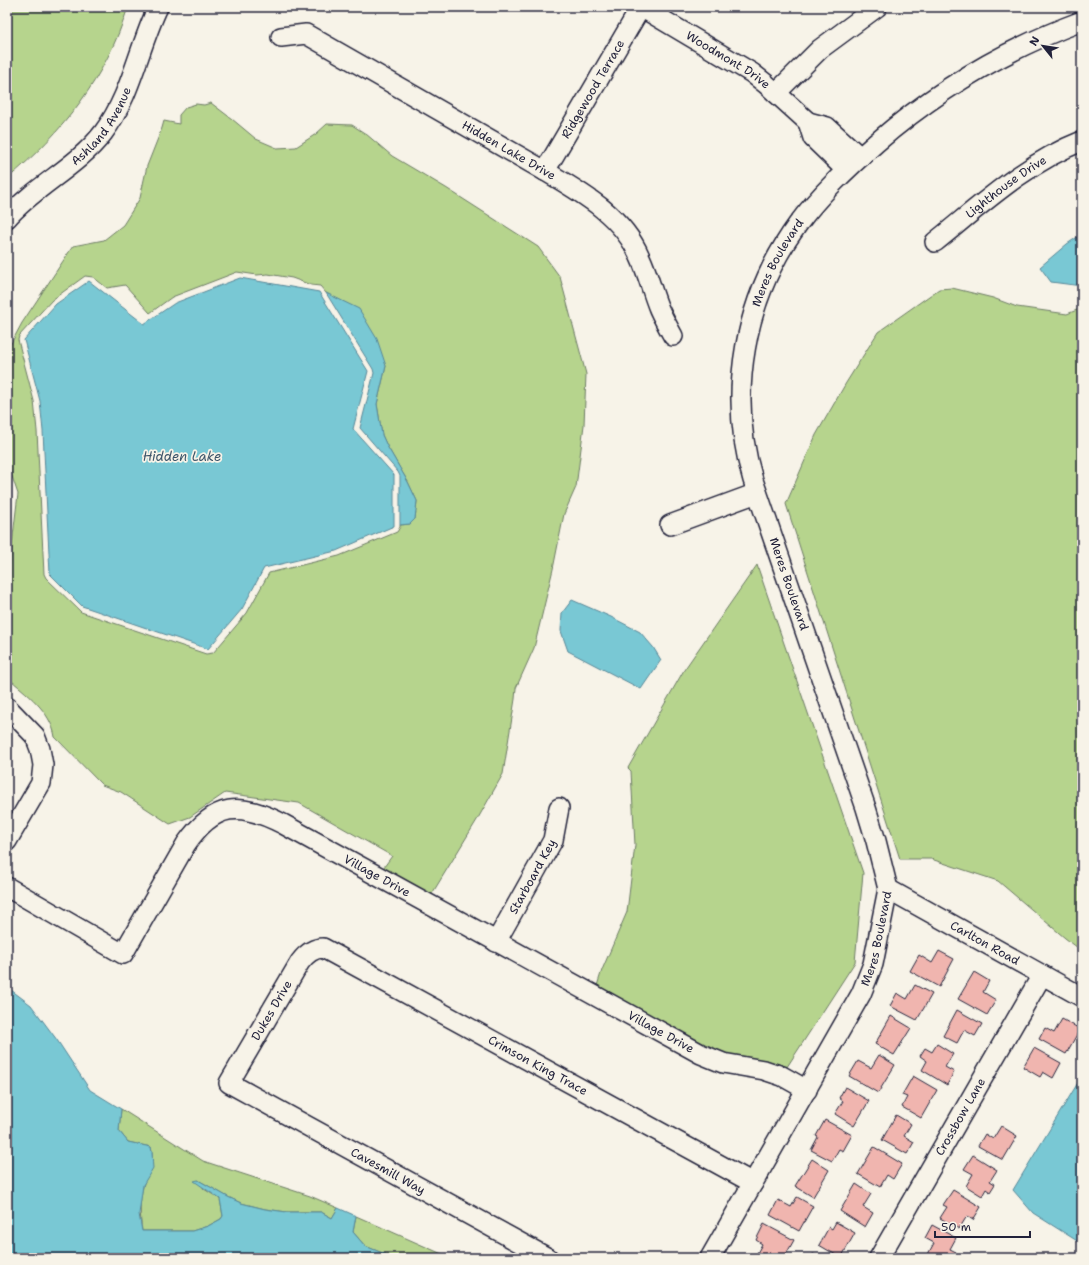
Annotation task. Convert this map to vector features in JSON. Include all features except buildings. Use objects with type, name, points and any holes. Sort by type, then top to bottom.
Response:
[{"type":"street","name":"Ashland Avenue","points":[[7,218],[18,207],[85,152],[102,134],[113,118],[126,91],[151,22],[158,7]]},
{"type":"street","name":"Woodmont Drive","points":[[641,7],[742,67],[766,84],[808,122],[814,138],[846,170]]},
{"type":"street","name":"Ridgewood Terrace","points":[[544,171],[641,7]]},
{"type":"street","points":[[776,93],[820,49],[878,7]]},
{"type":"street","name":"Meres Boulevard","points":[[710,1258],[861,994],[868,979],[875,956],[888,889],[866,808],[757,493],[746,456],[741,424],[741,389],[742,370],[749,330],[762,289],[785,243],[809,210],[846,170],[900,123],[967,76],[1045,35],[1082,20]]},
{"type":"street","name":"Hidden Lake Drive","points":[[281,37],[306,34],[582,193],[599,205],[623,229],[640,256],[659,310],[673,336]]},
{"type":"street","name":"Woodmont Drive","points":[[808,122],[827,127],[860,157]]},
{"type":"street","name":"Lighthouse Drive","points":[[935,242],[1005,185],[1043,160],[1082,141]]},
{"type":"street","points":[[670,525],[757,493]]},
{"type":"street","points":[[7,707],[35,736],[40,749],[43,765],[41,783],[7,841]]},
{"type":"street","name":"Starboard Key","points":[[496,942],[553,840],[559,808]]},
{"type":"street","name":"Village Drive","points":[[7,887],[123,954],[193,833],[207,820],[227,810],[246,810],[275,820],[701,1054],[723,1063],[764,1070],[782,1076],[806,1090]]},
{"type":"street","name":"Carlton Road","points":[[888,889],[1082,997]]},
{"type":"street","name":"Dukes Drive","points":[[229,1083],[304,957],[313,950],[323,948]]},
{"type":"street","name":"Crimson King Trace","points":[[323,948],[753,1184]]},
{"type":"street","name":"Crossbow Lane","points":[[879,1258],[1042,975]]},
{"type":"street","name":"Cavesmill Way","points":[[229,1083],[548,1258]]},
{"type":"green space","points":[[7,7],[128,7],[119,33],[108,57],[80,102],[64,123],[46,142],[7,179]]},
{"type":"green space","points":[[211,103],[256,139],[277,148],[296,147],[316,134],[327,124],[352,125],[366,134],[392,156],[446,188],[538,247],[560,277],[586,374],[584,425],[576,487],[564,514],[553,569],[534,648],[516,688],[503,774],[430,897],[381,871],[392,856],[299,803],[225,793],[190,817],[170,824],[121,792],[102,785],[55,737],[53,728],[37,703],[7,677],[7,587],[18,494],[7,462],[7,351],[22,323],[73,246],[104,240],[123,225],[140,198],[147,166],[164,121],[179,124],[179,115],[186,107],[196,104],[204,105]],"holes":[[[237,272],[257,275],[268,274],[292,278],[311,285],[320,286],[326,293],[332,296],[386,366],[377,404],[382,435],[417,501],[415,519],[410,524],[400,525],[397,532],[339,556],[269,573],[247,613],[213,653],[206,654],[81,612],[46,578],[44,574],[37,431],[34,401],[18,340],[19,336],[52,300],[85,276],[93,277],[107,288],[125,285],[150,313],[172,297]]]},
{"type":"green space","points":[[952,288],[993,298],[1017,307],[1067,314],[1082,308],[1082,951],[998,881],[931,859],[900,859],[786,504],[816,435],[878,332],[939,289]]},
{"type":"green space","points":[[757,565],[863,873],[855,962],[785,1070],[715,1054],[596,989],[602,970],[627,912],[635,845],[631,771],[628,768],[684,670]]},
{"type":"green space","points":[[121,1109],[203,1161],[310,1196],[338,1208],[332,1218],[321,1212],[287,1212],[265,1209],[241,1203],[198,1180],[204,1189],[220,1199],[223,1216],[221,1219],[208,1226],[192,1231],[142,1231],[140,1204],[144,1181],[152,1159],[151,1147],[128,1142],[119,1131]]},
{"type":"green space","points":[[356,1216],[451,1258],[395,1258],[365,1246],[353,1232]]},
{"type":"water","points":[[1082,234],[1082,286],[1051,282],[1040,267],[1067,244]]},
{"type":"water","name":"Hidden Lake","points":[[240,278],[319,292],[368,371],[353,429],[394,475],[394,526],[336,551],[264,568],[242,609],[208,649],[82,606],[50,574],[43,431],[40,401],[24,340],[56,304],[89,281],[144,324],[175,303]]},
{"type":"water","points":[[326,293],[359,309],[377,339],[386,366],[377,404],[382,435],[417,501],[415,519],[410,524],[400,525],[400,476],[398,472],[360,428],[374,373],[373,369]]},
{"type":"water","points":[[572,600],[611,617],[640,632],[653,647],[661,660],[641,689],[568,651],[561,631],[562,613]]},
{"type":"water","points":[[7,987],[31,1005],[57,1040],[90,1090],[121,1109],[119,1131],[128,1142],[151,1147],[153,1168],[143,1185],[139,1214],[142,1231],[192,1231],[208,1226],[221,1219],[223,1216],[220,1199],[194,1181],[198,1180],[241,1203],[265,1209],[287,1212],[321,1212],[332,1218],[338,1208],[356,1216],[353,1232],[365,1246],[395,1258],[7,1258]]},
{"type":"water","points":[[1079,1081],[1082,1083],[1082,1244],[1033,1213],[1013,1190]]}]
